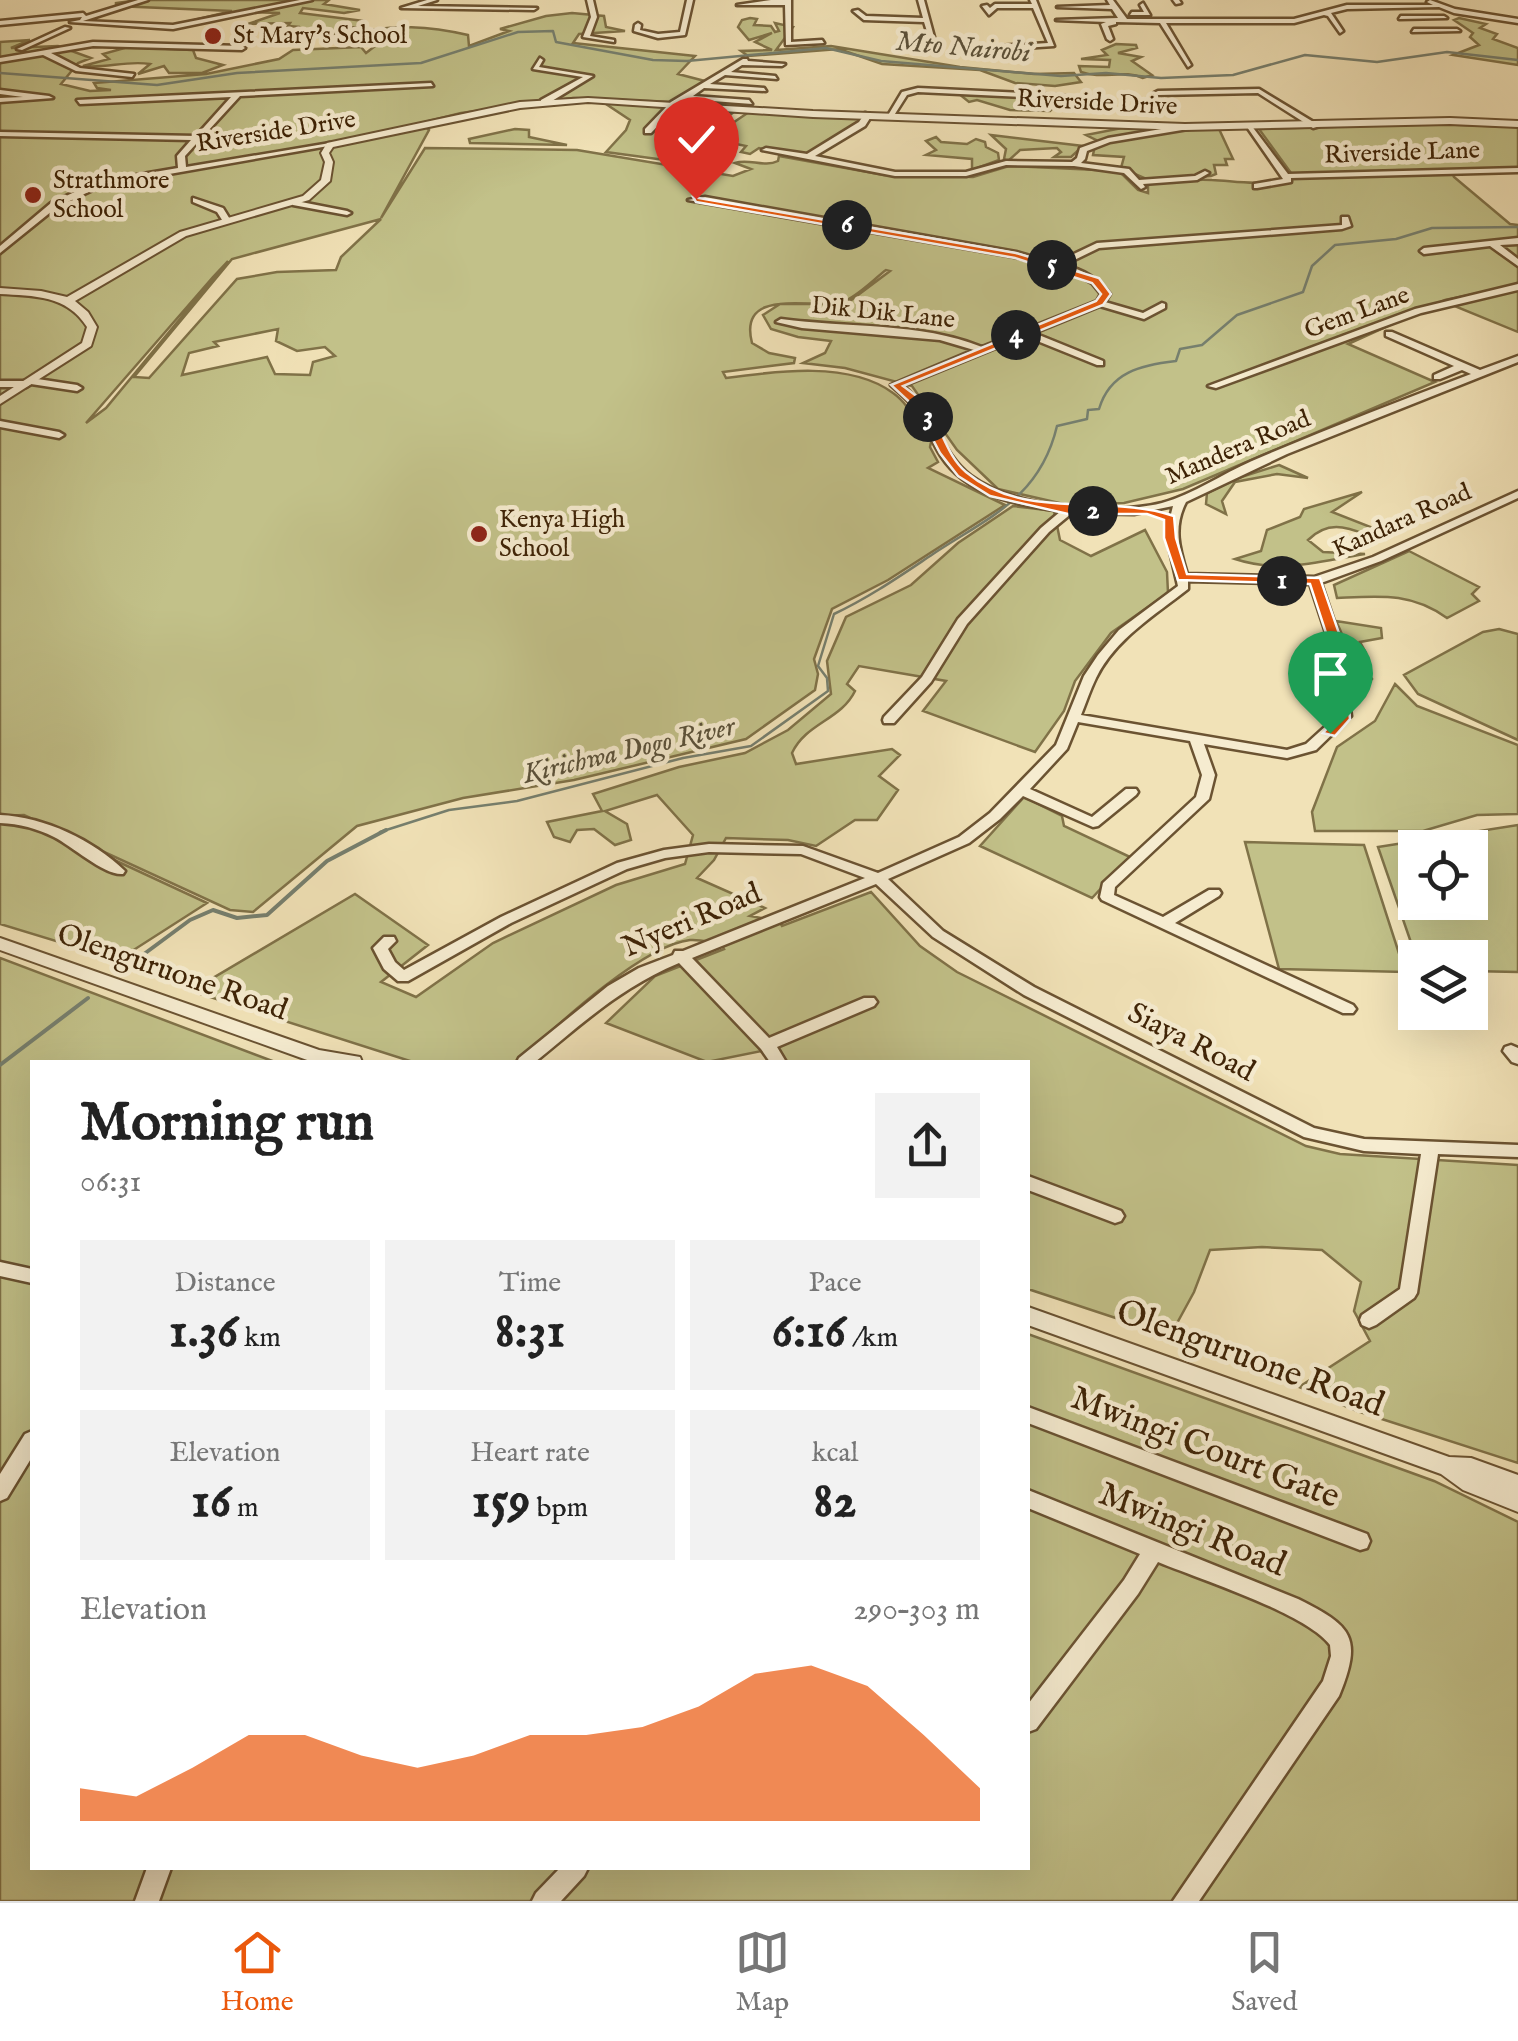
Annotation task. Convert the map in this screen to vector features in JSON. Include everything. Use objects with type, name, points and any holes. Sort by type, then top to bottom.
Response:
[{"type":"street","points":[[0,58],[97,14],[144,0]]},
{"type":"street","points":[[71,25],[172,27],[309,0]]},
{"type":"street","points":[[434,0],[404,8],[534,8]]},
{"type":"street","points":[[590,0],[594,17],[586,37],[612,41]]},
{"type":"street","points":[[638,25],[637,31],[647,34],[682,35],[690,0]]},
{"type":"street","points":[[921,0],[935,47]]},
{"type":"street","points":[[1429,0],[1436,6]]},
{"type":"street","points":[[785,2],[740,5],[785,2]]},
{"type":"street","points":[[785,2],[789,16],[786,41],[822,42]]},
{"type":"street","points":[[985,6],[990,13],[996,6],[1034,3],[1052,46],[980,49],[999,53]]},
{"type":"street","points":[[1060,8],[1150,16],[1143,5]]},
{"type":"street","points":[[1163,6],[1166,21],[1188,65]]},
{"type":"street","points":[[1116,11],[1104,24],[1108,35],[1058,30],[1057,22],[1116,11],[1166,21],[1294,21],[1347,7],[1436,6],[1518,22]]},
{"type":"street","points":[[856,11],[864,18],[926,20]]},
{"type":"street","points":[[0,23],[97,14]]},
{"type":"street","points":[[1326,14],[1356,14]]},
{"type":"street","points":[[1326,14],[1340,31]]},
{"type":"street","points":[[776,16],[789,16]]},
{"type":"street","points":[[1404,21],[1450,24],[1414,31]]},
{"type":"street","points":[[1425,38],[1464,38]]},
{"type":"street","points":[[0,58],[99,44],[242,48]]},
{"type":"street","points":[[11,45],[57,50]]},
{"type":"street","points":[[44,52],[78,70],[132,75]]},
{"type":"street","points":[[540,60],[534,68],[590,76],[544,102]]},
{"type":"street","points":[[648,131],[674,104],[743,61],[782,64]]},
{"type":"street","points":[[722,73],[774,78]]},
{"type":"street","points":[[706,83],[764,90]]},
{"type":"street","points":[[80,102],[430,84]]},
{"type":"street","points":[[890,116],[904,93],[918,90],[1026,96]]},
{"type":"street","points":[[1158,93],[1260,90],[1316,126]]},
{"type":"street","points":[[0,92],[48,98],[0,100]]},
{"type":"street","points":[[182,168],[181,156],[237,95]]},
{"type":"street","points":[[684,97],[749,102]]},
{"type":"street","name":"Riverside Drive","points":[[0,250],[54,205],[118,179],[330,145],[544,102],[609,100],[1185,127],[1450,121],[1517,125]]},
{"type":"street","points":[[808,157],[862,124],[868,115]]},
{"type":"street","points":[[1074,164],[1081,159],[1083,150],[1098,143],[1185,127]]},
{"type":"street","points":[[1251,127],[1288,176]]},
{"type":"street","points":[[0,134],[197,138]]},
{"type":"street","points":[[70,300],[173,238],[296,203],[325,180],[329,162],[325,153],[330,145]]},
{"type":"street","points":[[766,150],[895,174],[966,174],[1006,164],[1074,164],[1126,171],[1140,185],[1197,178],[1205,173]]},
{"type":"street","name":"Riverside Lane","points":[[1257,186],[1286,182],[1288,176],[1353,170],[1518,170]]},
{"type":"street","points":[[692,200],[705,199],[1055,266],[1095,280],[1106,294],[1100,303],[979,349]]},
{"type":"street","points":[[196,200],[220,210],[227,221]]},
{"type":"street","points":[[296,203],[346,213]]},
{"type":"street","points":[[321,220],[318,218],[330,210]]},
{"type":"street","points":[[1055,266],[1097,246],[1342,227],[1347,226],[1344,218]]},
{"type":"street","points":[[1424,252],[1518,241]]},
{"type":"street","points":[[1492,243],[1518,263]]},
{"type":"street","name":"Gem Lane","points":[[1213,386],[1418,312],[1518,288]]},
{"type":"street","points":[[0,291],[70,300],[83,310],[91,334],[78,351],[0,401]]},
{"type":"street","points":[[1100,303],[1144,316]]},
{"type":"street","points":[[1128,325],[1162,306]]},
{"type":"street","points":[[905,335],[910,319]]},
{"type":"street","name":"Dik Dik Lane","points":[[781,322],[824,330],[949,338],[979,349]]},
{"type":"street","points":[[1022,332],[1100,362]]},
{"type":"street","points":[[1389,334],[1480,374]]},
{"type":"street","name":"Mandera Road","points":[[979,349],[896,385],[922,407],[945,453],[962,474],[1009,498],[1068,510],[1130,510],[1180,501],[1255,464],[1518,359]]},
{"type":"street","points":[[1438,376],[1463,366]]},
{"type":"street","points":[[0,384],[77,388]]},
{"type":"street","points":[[0,424],[59,435]]},
{"type":"street","name":"Kandara Road","points":[[1182,577],[1316,580],[1377,559],[1518,494]]},
{"type":"street","points":[[1180,501],[1170,518],[1170,538],[1182,577]]},
{"type":"street","points":[[889,720],[927,678],[942,648],[975,607],[1068,510]]},
{"type":"street","points":[[1130,510],[1170,518]]},
{"type":"street","name":"Nyeri Road","points":[[543,1055],[613,990],[680,955],[879,878],[964,840],[1022,790],[1062,746],[1090,676],[1102,658],[1123,634],[1180,594],[1184,588],[1182,577]]},
{"type":"street","points":[[1076,718],[1296,754],[1330,733],[1346,716],[1336,642],[1316,580]]},
{"type":"street","points":[[1196,740],[1210,771],[1209,787],[1202,799],[1106,890],[1113,902],[1348,1009]]},
{"type":"street","points":[[1022,790],[1093,824],[1131,792]]},
{"type":"street","points":[[0,819],[20,820],[54,830],[118,871]]},
{"type":"street","points":[[390,941],[380,948],[389,965],[403,978],[506,920],[622,866],[664,854],[709,848],[803,850],[879,878]]},
{"type":"street","name":"Siaya Road","points":[[879,878],[938,934],[966,954],[1029,991],[1310,1133],[1342,1143],[1518,1151]]},
{"type":"street","points":[[1162,924],[1214,893]]},
{"type":"street","name":"Olenguruone Road","points":[[0,944],[318,1059]]},
{"type":"street","points":[[680,955],[767,1045],[777,1060]]},
{"type":"street","points":[[767,1045],[869,1002]]},
{"type":"street","points":[[1369,1320],[1408,1293],[1431,1146]]},
{"type":"street","points":[[1030,1184],[1115,1216]]},
{"type":"street","points":[[0,1269],[30,1276]]},
{"type":"street","name":"Olenguruone Road","points":[[1030,1317],[1449,1467],[1472,1484],[1518,1500]]},
{"type":"street","name":"Mwingi Court Gate","points":[[1030,1416],[1360,1541]]},
{"type":"street","points":[[0,1492],[30,1443]]},
{"type":"street","name":"Olenguruone Road","points":[[1449,1467],[1470,1468],[1518,1485]]},
{"type":"street","name":"Mwingi Road","points":[[1030,1500],[1155,1548],[1330,1626],[1342,1640],[1344,1656],[1331,1688],[1185,1901]]},
{"type":"street","points":[[1032,1708],[1155,1548]]},
{"type":"street","points":[[147,1901],[158,1870]]},
{"type":"street","points":[[544,1901],[574,1870]]},
{"type":"shaded area","points":[[139,0],[329,0],[324,4],[360,10],[344,13],[303,8],[300,13],[364,21],[361,27],[342,28],[336,34],[313,34],[317,28],[300,32],[299,27],[288,26],[290,23],[248,24],[280,13],[241,12],[194,20],[232,11],[116,6]]},
{"type":"shaded area","points":[[546,16],[604,16],[606,27],[625,31],[579,34],[573,43],[695,56],[678,74],[705,81],[672,102],[573,98],[461,113],[421,123],[429,130],[381,218],[425,148],[577,150],[733,176],[751,169],[735,163],[773,163],[779,156],[884,175],[973,177],[1009,166],[1119,171],[1138,190],[1148,193],[1148,184],[1196,180],[1263,183],[1291,173],[1259,129],[1432,124],[1518,127],[1518,168],[1451,170],[1454,177],[1510,224],[1518,225],[1518,285],[1445,300],[1348,344],[1435,382],[1183,489],[1124,503],[1068,505],[998,489],[957,450],[912,386],[845,368],[803,363],[825,353],[831,341],[771,329],[763,315],[780,304],[767,307],[756,313],[750,325],[752,343],[769,353],[795,358],[794,363],[723,372],[726,378],[812,371],[835,372],[876,383],[904,403],[931,442],[938,462],[928,468],[1005,505],[888,580],[832,609],[814,659],[818,674],[815,690],[746,739],[574,780],[463,798],[357,826],[253,912],[230,910],[24,815],[0,816],[0,42],[30,40],[11,48],[58,46],[91,58],[78,63],[61,84],[90,91],[111,90],[97,88],[94,83],[206,74],[279,59],[293,50],[361,47],[366,53],[375,46],[358,42],[354,33],[383,28],[454,32],[468,35],[469,46],[509,31],[500,29]],"holes":[[[381,219],[341,257],[336,270],[277,272],[237,279],[149,378],[134,377],[232,259]],[[228,261],[106,408],[86,423]],[[886,270],[890,271],[846,304],[830,304],[842,302]],[[278,329],[276,341],[297,351],[325,347],[335,356],[313,362],[310,375],[275,374],[267,357],[182,375],[189,353],[218,346],[214,342]]]},
{"type":"shaded area","points":[[757,19],[754,25],[771,26],[775,32],[779,31],[775,23],[793,27],[776,50],[831,46],[960,67],[1034,74],[1074,73],[1081,82],[1055,86],[1015,83],[980,70],[882,64],[839,49],[748,56],[741,51],[772,50],[755,42],[772,33],[749,40],[738,27],[742,20]]},
{"type":"shaded area","points":[[1454,20],[1486,24],[1480,28],[1497,34],[1493,39],[1518,48],[1518,65],[1453,55],[1479,45],[1470,37],[1473,33]]},
{"type":"shaded area","points":[[1116,44],[1136,45],[1137,48],[1118,53],[1141,57],[1132,61],[1152,75],[1143,78],[1081,72],[1079,66],[1109,67],[1110,60],[1081,59],[1107,55],[1102,50]]},
{"type":"shaded area","points":[[128,47],[193,50],[196,58],[223,65],[202,73],[169,73],[164,66],[138,74],[150,64],[83,66],[109,59],[103,54]]},
{"type":"shaded area","points":[[959,94],[1070,96],[1093,104],[1055,106],[1050,111],[1010,110],[977,100],[969,102]]},
{"type":"shaded area","points":[[606,104],[735,111],[672,161],[606,152],[630,120]]},
{"type":"shaded area","points":[[749,112],[863,119],[803,156],[759,148],[750,154],[741,152],[746,146],[722,141],[723,137],[715,135]]},
{"type":"shaded area","points":[[1122,128],[1219,129],[1233,159],[1225,159],[1227,165],[1214,165],[1216,174],[1211,176],[1151,181],[1121,168],[1124,157],[1093,155],[1096,140],[1086,135]]},
{"type":"shaded area","points":[[515,129],[529,130],[529,137],[567,145],[470,143],[469,139]]},
{"type":"shaded area","points":[[991,135],[1083,146],[1071,157],[1054,157],[1061,152],[1057,148],[1020,150],[1007,162],[1006,149]]},
{"type":"shaded area","points":[[936,137],[941,142],[985,142],[986,147],[998,153],[999,160],[972,170],[972,159],[926,155],[936,150],[926,141]]},
{"type":"shaded area","points":[[1518,290],[1518,332],[1452,305],[1459,302]]},
{"type":"shaded area","points":[[1279,465],[1308,478],[1277,474],[1235,482],[1222,501],[1226,514],[1206,504],[1207,493],[1238,478]]},
{"type":"shaded area","points":[[1362,492],[1332,512],[1373,528],[1367,535],[1336,527],[1322,530],[1308,540],[1323,552],[1365,554],[1284,566],[1235,559],[1261,551],[1267,530],[1300,517],[1304,509]]},
{"type":"shaded area","points":[[1013,506],[1054,511],[1060,540],[1091,556],[1145,530],[1167,572],[1168,593],[1111,633],[1075,681],[1064,711],[1035,752],[923,711],[946,681],[859,666],[847,684],[855,691],[849,701],[806,735],[792,753],[796,764],[892,749],[900,755],[879,776],[898,790],[877,820],[855,820],[816,846],[788,840],[726,838],[714,860],[697,878],[765,908],[750,916],[779,921],[782,926],[871,892],[920,946],[957,972],[1306,1146],[1340,1154],[1518,1165],[1518,1463],[1357,1411],[1299,1387],[1370,1341],[1354,1311],[1361,1282],[1322,1250],[1210,1250],[1194,1292],[1170,1336],[1030,1290],[1030,1060],[779,1060],[776,1048],[702,1060],[606,1023],[655,976],[724,949],[721,944],[690,940],[648,957],[599,991],[519,1060],[407,1060],[191,991],[355,894],[428,945],[381,982],[416,997],[493,943],[616,885],[685,864],[693,835],[657,795],[605,811],[627,824],[631,840],[615,845],[594,829],[577,830],[570,842],[554,837],[547,822],[602,811],[593,794],[679,767],[745,753],[788,730],[831,694],[827,661],[846,617],[911,585],[958,543]]},
{"type":"shaded area","points":[[1409,551],[1479,587],[1472,594],[1479,601],[1447,618],[1407,600],[1337,598],[1334,585]]},
{"type":"shaded area","points":[[1336,621],[1381,628],[1382,638],[1360,642],[1366,653],[1364,668],[1372,679],[1358,696],[1350,691],[1349,655]]},
{"type":"shaded area","points":[[1499,629],[1518,634],[1518,740],[1418,694],[1404,675],[1483,632]]},
{"type":"shaded area","points":[[1395,684],[1417,706],[1518,745],[1518,814],[1477,815],[1426,830],[1315,831],[1312,812],[1337,747],[1375,721]]},
{"type":"shaded area","points":[[1024,797],[1062,816],[1064,826],[1130,857],[1092,898],[980,846]]},
{"type":"shaded area","points":[[22,817],[207,903],[118,960],[0,924],[0,818]]},
{"type":"shaded area","points":[[1518,825],[1518,972],[1488,971],[1488,940],[1410,940],[1403,920],[1488,920],[1486,830]]},
{"type":"shaded area","points":[[1245,842],[1364,845],[1398,950],[1398,972],[1279,969]]},
{"type":"shaded area","points":[[1398,844],[1398,905],[1378,847]]},
{"type":"shaded area","points":[[0,958],[270,1060],[30,1060],[30,1870],[1030,1870],[1030,1335],[1434,1481],[1518,1522],[1518,1901],[0,1901]]},
{"type":"waterway","name":"Mto Nairobi","points":[[0,73],[157,85],[237,73],[421,63],[518,32],[553,31],[556,42],[653,60],[687,61],[826,48],[881,61],[1061,76],[1233,75],[1305,55],[1377,62],[1447,52],[1518,60]]},
{"type":"waterway","name":"Kirichwa Dogo River","points":[[386,830],[449,810],[517,801],[683,758],[751,746],[828,691],[827,678],[818,666],[834,614],[885,586],[1010,503],[1038,471],[1057,426],[1087,419],[1088,410],[1099,409],[1104,396],[1119,379],[1139,368],[1176,361],[1180,349],[1202,345],[1237,315],[1303,292],[1312,266],[1335,245],[1396,239],[1432,228],[1518,227]]},
{"type":"waterway","name":"Kirichwa Dogo River","points":[[140,957],[190,920],[213,910],[237,918],[267,915],[327,861],[386,830]]},
{"type":"waterway","name":"Kirichwa Dogo River","points":[[380,832],[386,830]]},
{"type":"waterway","name":"Kirichwa Dogo River","points":[[0,1065],[88,998]]},
{"type":"place","name":"St Mary's School","points":[[213,36]]},
{"type":"place","name":"Strathmore School","points":[[33,195]]},
{"type":"place","name":"Kenya High School","points":[[479,534]]},
{"type":"route","points":[[696,199],[1016,256],[1095,280],[1106,294],[1100,303],[896,385],[922,407],[945,453],[962,474],[994,494],[1068,510],[1148,510],[1170,518],[1170,538],[1182,577],[1316,580],[1336,642],[1346,716],[1330,733]]}]
